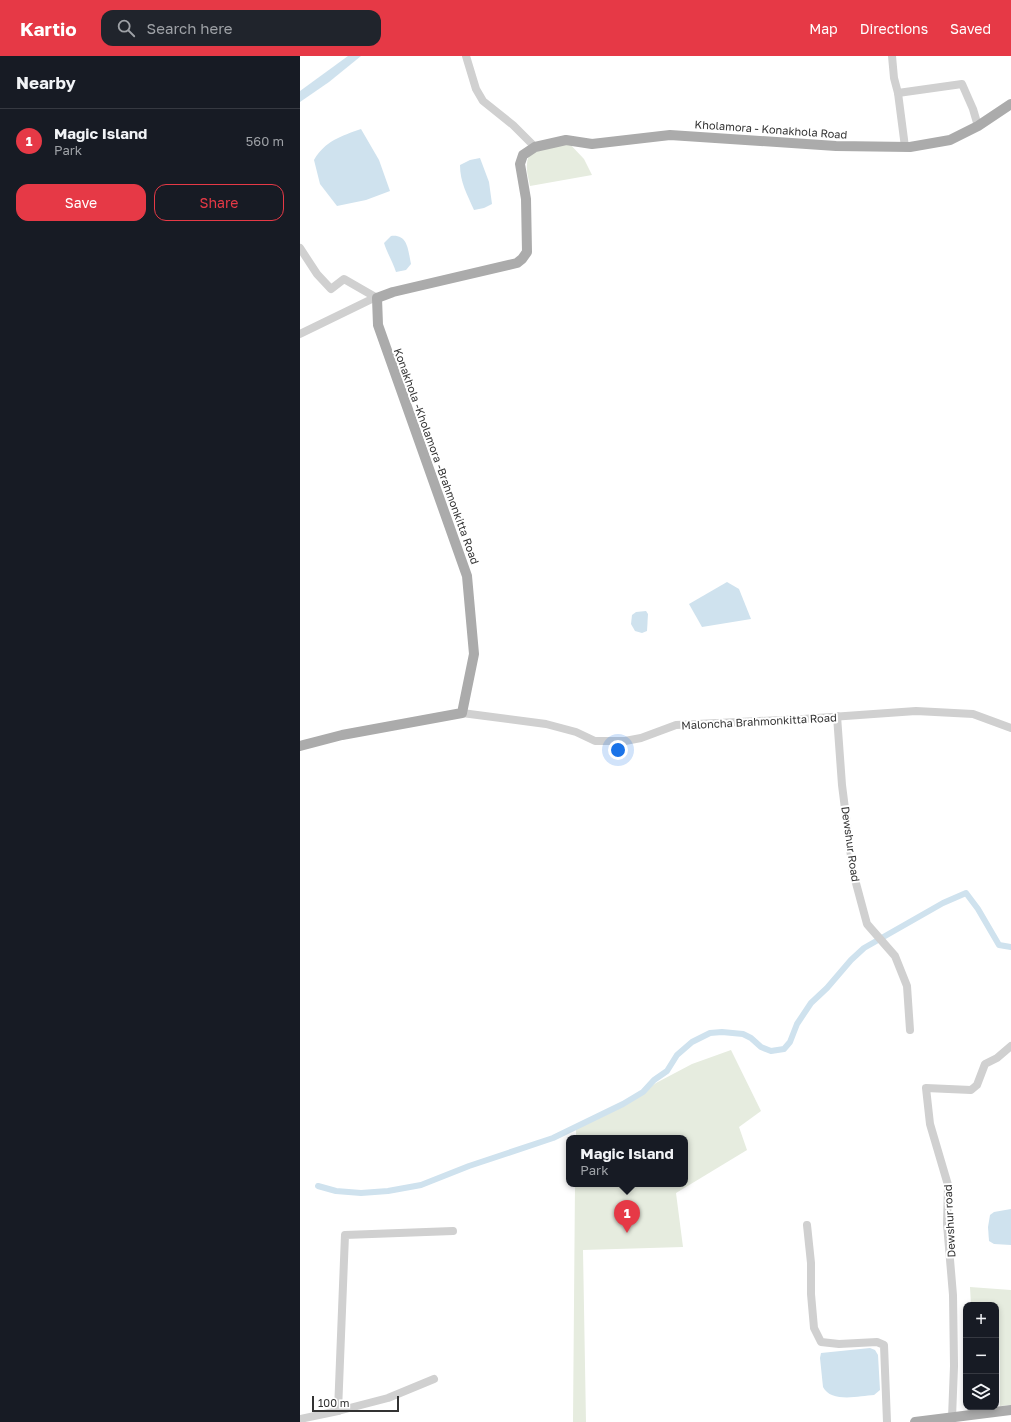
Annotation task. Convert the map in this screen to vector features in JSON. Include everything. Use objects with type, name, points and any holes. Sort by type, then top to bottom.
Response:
[{"type":"main road","name":"Kholamora - Konakhola Road","points":[[377,298],[393,292],[517,263],[522,259],[527,252],[527,234],[526,199],[520,164],[523,155],[535,147],[566,140],[592,144],[670,134],[836,146],[905,147],[950,140],[978,126],[1011,104]]},
{"type":"main road","name":"Konakhola -Kholamora -Brahmonkitta Road","points":[[377,298],[378,325],[467,576],[474,654],[462,713]]},
{"type":"main road","points":[[300,746],[342,735],[462,713]]},
{"type":"main road","points":[[915,1422],[1011,1410]]},
{"type":"street","points":[[466,56],[476,89],[483,101],[513,125],[535,147]]},
{"type":"street","points":[[892,56],[905,147]]},
{"type":"street","points":[[898,93],[962,84],[973,109],[978,126]]},
{"type":"street","points":[[300,248],[317,274],[331,289],[344,279],[377,298]]},
{"type":"street","points":[[300,334],[377,298]]},
{"type":"street","name":"Maloncha Brahmonkitta Road","points":[[462,713],[546,724],[576,732],[595,741],[625,741],[641,738],[676,725],[916,711],[973,714],[1011,728]]},
{"type":"street","name":"Dewshur Road","points":[[837,716],[842,785],[853,872],[867,924],[895,956],[907,986],[910,1030]]},
{"type":"street","name":"Dewshur road","points":[[952,1418],[954,1366],[953,1295],[947,1224],[948,1184],[930,1124],[926,1088],[971,1090],[977,1086],[984,1064],[997,1058],[1011,1046]]},
{"type":"street","points":[[808,1225],[814,1328],[821,1342],[839,1344],[877,1342],[884,1344],[887,1422]]},
{"type":"street","points":[[338,1411],[345,1235],[453,1231]]},
{"type":"street","points":[[300,1419],[388,1398],[434,1379]]},
{"type":"shaded area","points":[[566,140],[584,159],[592,175],[530,186],[527,167],[528,158],[531,153],[541,146]]},
{"type":"shaded area","points":[[731,1050],[761,1111],[739,1127],[747,1150],[688,1186],[688,1135],[576,1135],[576,1129],[632,1101],[656,1083],[692,1064]]},
{"type":"shaded area","points":[[575,1187],[686,1187],[676,1193],[683,1247],[583,1250],[586,1422],[573,1422]]},
{"type":"shaded area","points":[[970,1287],[1011,1290],[1011,1405],[1000,1406],[999,1302],[971,1302]]},
{"type":"water","points":[[348,56],[361,56],[329,82],[300,102],[300,91]]},
{"type":"water","points":[[361,129],[379,160],[390,191],[366,200],[337,206],[320,184],[314,160],[323,148],[334,140]]},
{"type":"water","points":[[480,158],[489,182],[492,204],[484,208],[474,210],[466,193],[460,171],[460,165],[470,160]]},
{"type":"water","points":[[391,236],[397,236],[404,240],[408,248],[411,264],[406,270],[396,272],[384,243]]},
{"type":"water","points":[[727,582],[739,589],[751,619],[702,627],[689,604]]},
{"type":"water","points":[[646,611],[648,614],[647,631],[642,633],[635,631],[631,624],[632,615],[636,612]]},
{"type":"water","points":[[1011,1209],[1011,1245],[994,1244],[989,1241],[988,1227],[990,1215],[994,1212]]},
{"type":"water","points":[[870,1348],[875,1350],[878,1355],[880,1390],[874,1395],[853,1397],[839,1397],[827,1392],[823,1387],[820,1358],[821,1353]]},
{"type":"waterway","points":[[318,1186],[336,1191],[361,1193],[388,1191],[421,1185],[469,1166],[553,1138],[623,1104],[643,1092],[654,1080],[667,1071],[677,1055],[692,1042],[710,1033],[722,1032],[743,1034],[751,1038],[761,1047],[771,1051],[784,1049],[790,1042],[797,1024],[811,1003],[864,948],[943,903],[966,893],[978,909],[999,945],[1011,947]]},
{"type":"place","name":"Magic Island","points":[[627,1233]]}]
